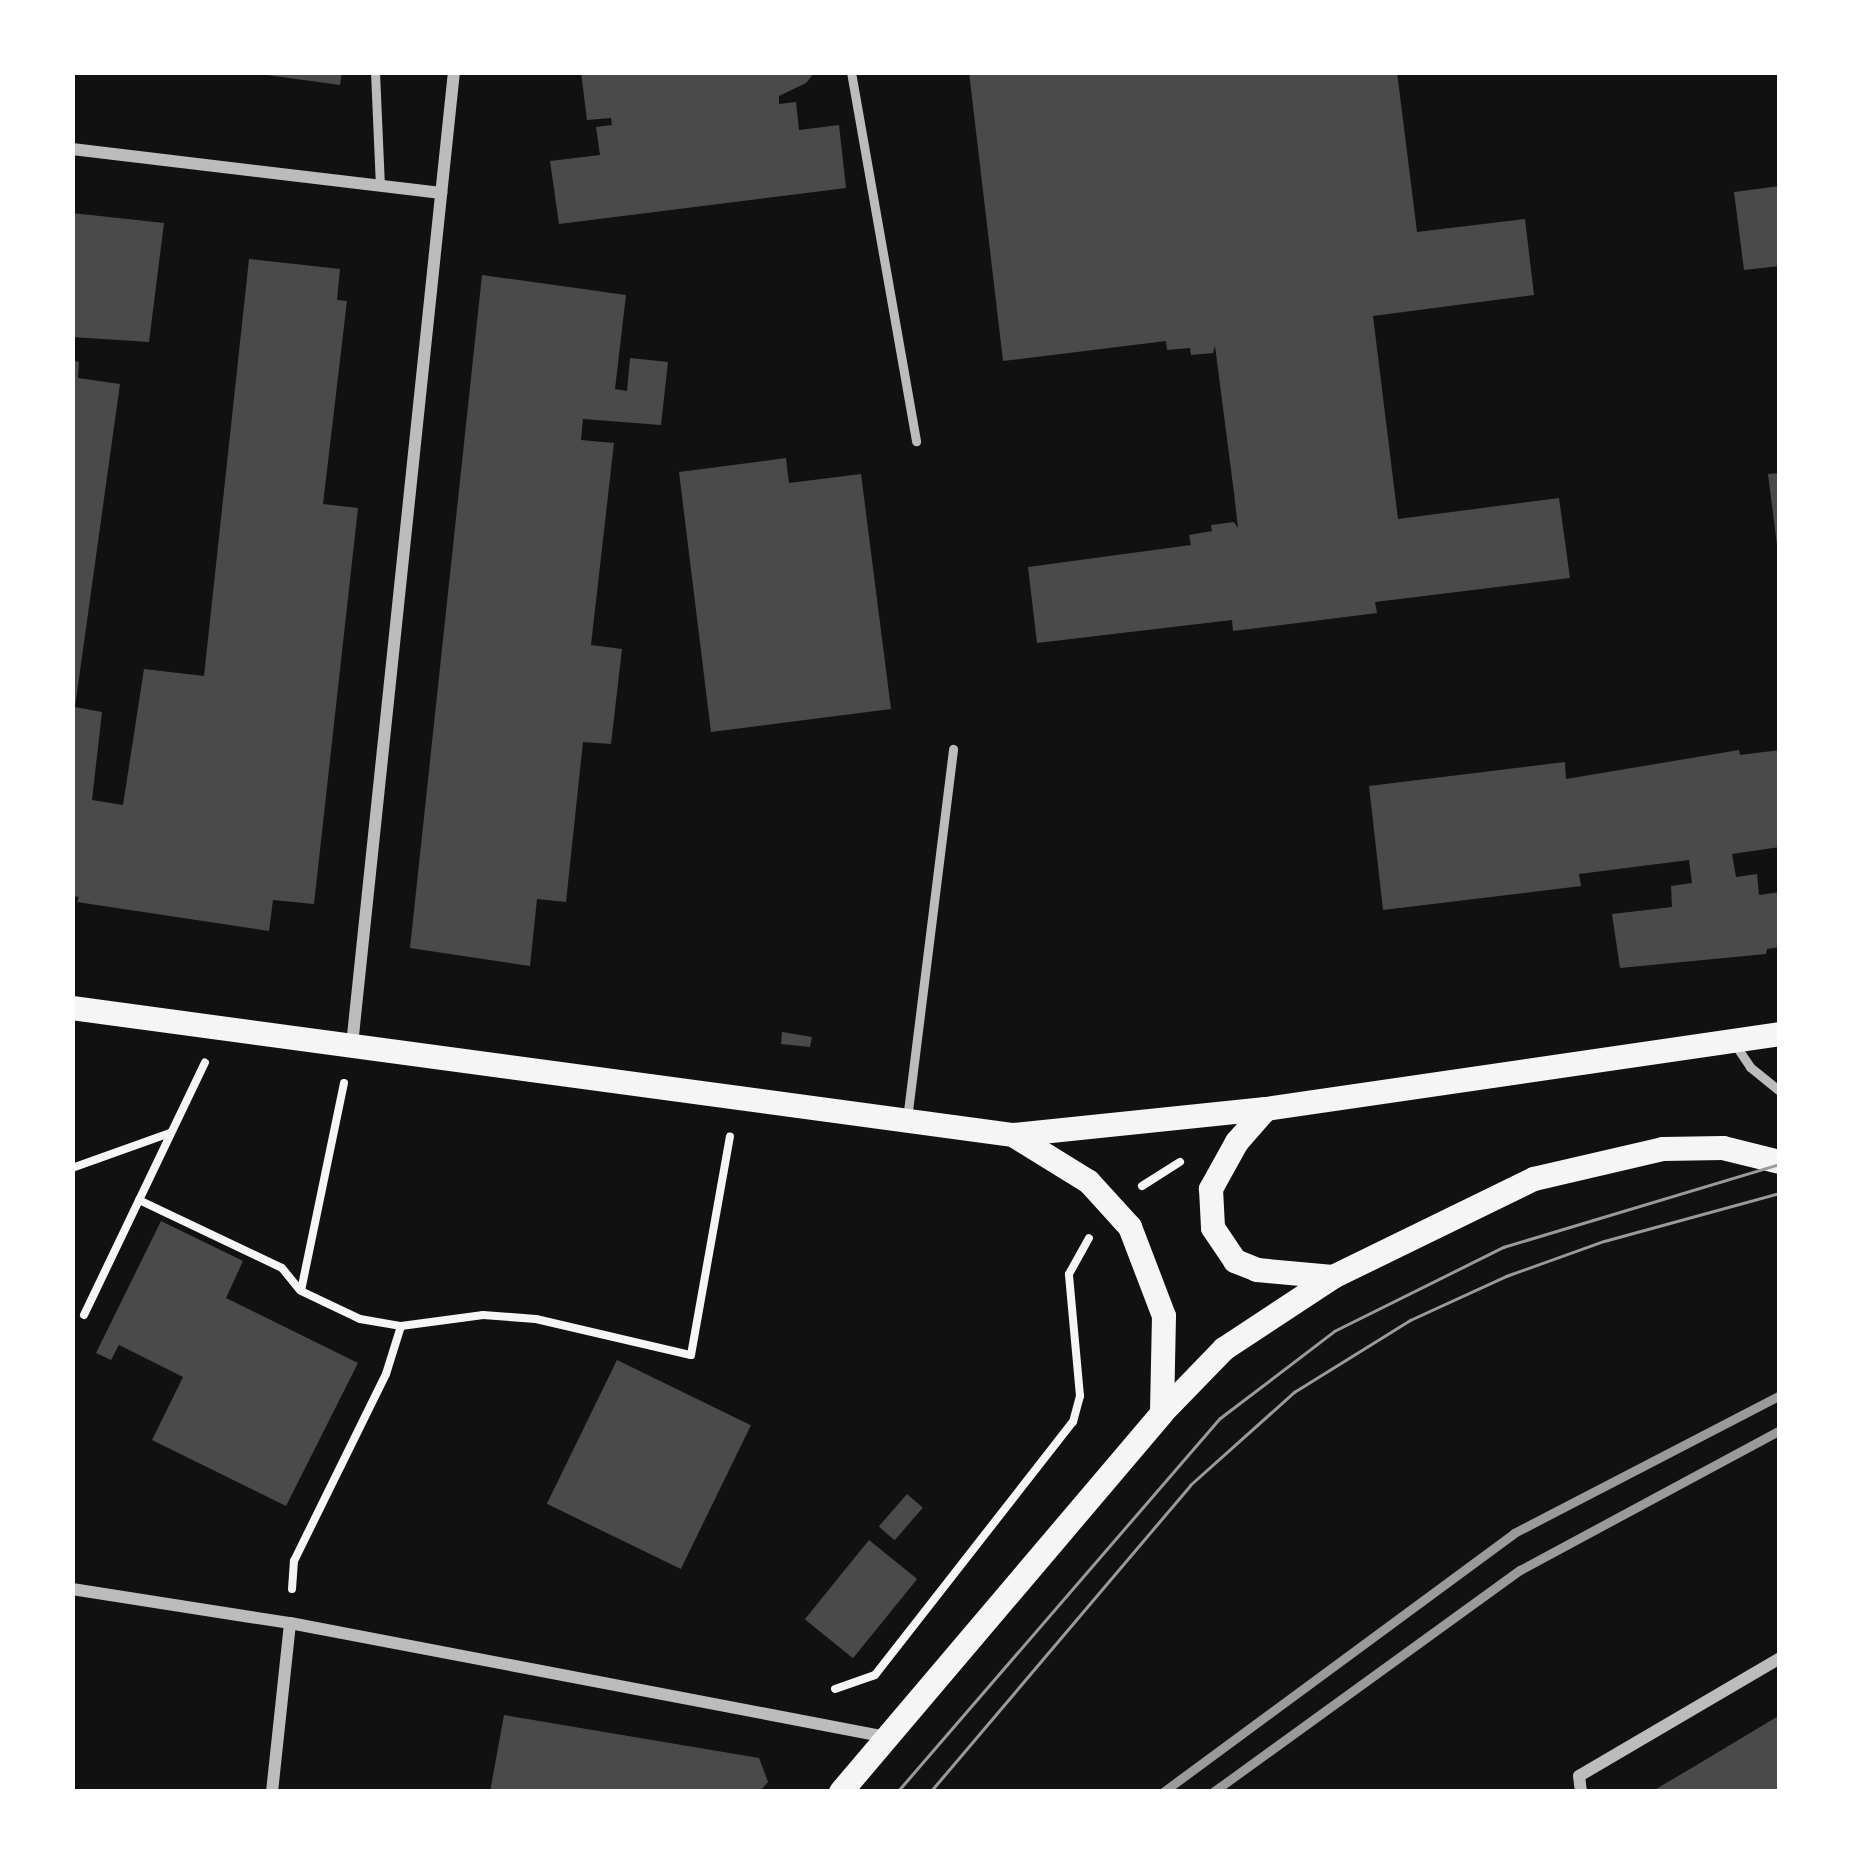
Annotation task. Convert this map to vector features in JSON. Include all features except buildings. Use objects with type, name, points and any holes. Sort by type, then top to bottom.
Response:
[{"type":"main road","points":[[72,1008],[1013,1135],[1266,1109],[1780,1034]]},
{"type":"main road","points":[[1266,1109],[1237,1142],[1211,1190],[1213,1228],[1235,1261],[1257,1270],[1333,1277]]},
{"type":"main road","points":[[1013,1135],[1089,1183],[1130,1227],[1164,1316],[1162,1413]]},
{"type":"main road","points":[[841,1792],[1162,1413],[1224,1349],[1333,1277],[1534,1179],[1624,1154],[1724,1148],[1780,1162]]},
{"type":"street","points":[[352,1046],[454,72]]},
{"type":"street","points":[[72,148],[441,193]]},
{"type":"street","points":[[72,1589],[290,1623],[888,1737]]},
{"type":"street","points":[[272,1792],[290,1623]]},
{"type":"street","points":[[1581,1792],[1579,1776],[1780,1658]]},
{"type":"lane","points":[[375,72],[380,185]]},
{"type":"lane","points":[[850,72],[916,441]]},
{"type":"lane","points":[[907,1121],[953,749]]},
{"type":"lane","points":[[1734,1042],[1750,1066],[1780,1091]]},
{"type":"path","points":[[85,1315],[220,1030]]},
{"type":"path","points":[[301,1291],[352,1046]]},
{"type":"path","points":[[140,1200],[282,1268],[301,1291],[360,1319],[400,1326],[483,1315],[536,1318],[691,1355],[735,1100]]},
{"type":"path","points":[[72,1168],[172,1133]]},
{"type":"path","points":[[818,1691],[849,1687],[875,1676],[1058,1447],[1081,1396],[1070,1274],[1076,1255],[1114,1209]]},
{"type":"path","points":[[290,1623],[294,1561],[386,1374],[400,1326]]},
{"type":"tram line","points":[[897,1792],[1220,1418],[1334,1331],[1503,1247],[1780,1164]]},
{"type":"tram line","points":[[930,1792],[1190,1485],[1294,1392],[1410,1320],[1506,1276],[1604,1241],[1780,1193]]},
{"type":"railway","points":[[1163,1792],[1514,1533],[1780,1395]]},
{"type":"railway","points":[[1213,1792],[1520,1570],[1780,1430]]}]
